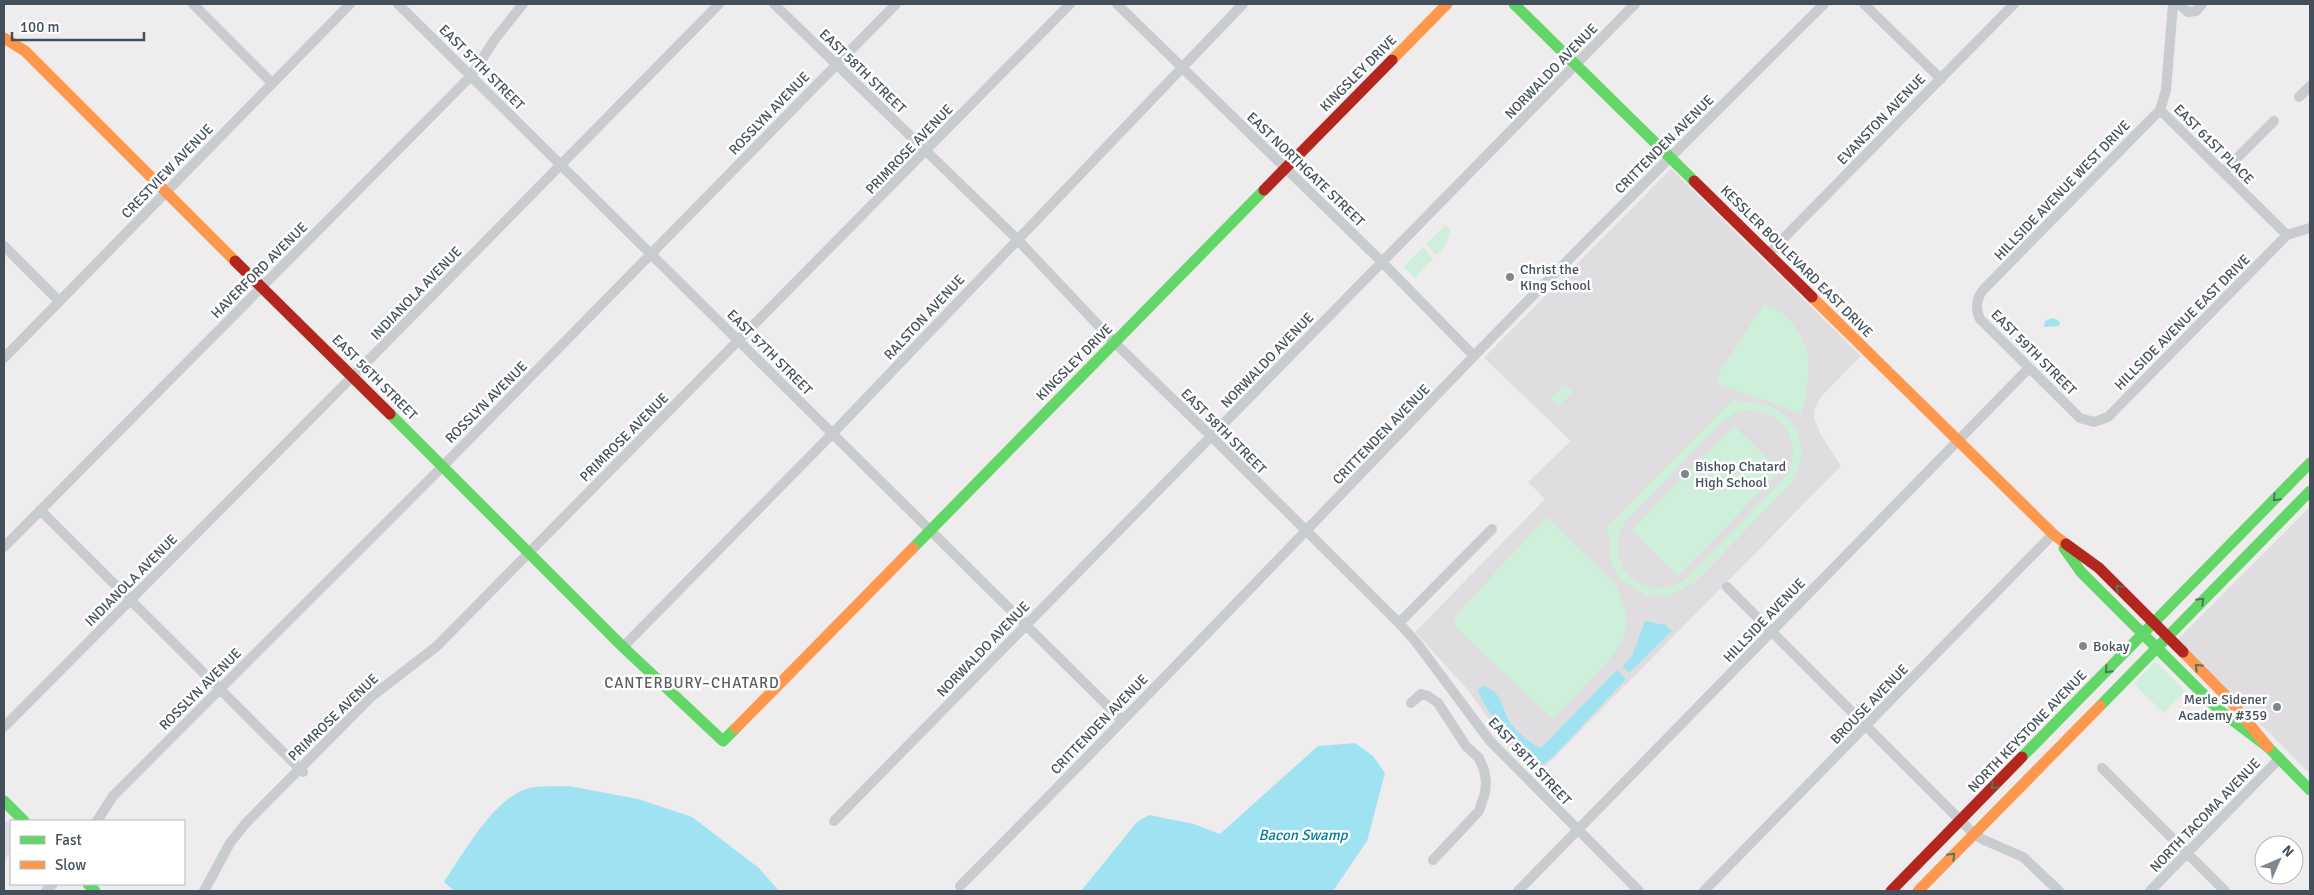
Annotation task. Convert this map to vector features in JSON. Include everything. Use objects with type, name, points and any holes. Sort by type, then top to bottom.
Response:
[{"type":"main road","name":"KINGSLEY DRIVE","points":[[723,741],[1447,4]]},
{"type":"main road","name":"KESSLER BOULEVARD EAST DRIVE","points":[[1514,4],[2056,537],[2092,562],[2154,623],[2228,698],[2268,747]]},
{"type":"main road","name":"EAST 56TH STREET","points":[[4,38],[25,51],[623,646],[723,741]]},
{"type":"main road","name":"NORTH KEYSTONE AVENUE","points":[[1892,891],[2310,463]]},
{"type":"main road","points":[[1918,891],[2310,490]]},
{"type":"main road","name":"KESSLER BOULEVARD EAST DRIVE","points":[[2056,537],[2081,572],[2218,709],[2268,747],[2310,790]]},
{"type":"main road","points":[[4,801],[23,820]]},
{"type":"street","points":[[193,4],[272,83]]},
{"type":"street","name":"CRESTVIEW AVENUE","points":[[4,358],[350,4]]},
{"type":"street","name":"EAST 57TH STREET","points":[[398,4],[1122,720]]},
{"type":"street","name":"HAVERFORD AVENUE","points":[[4,546],[471,76],[494,39],[523,4]]},
{"type":"street","name":"INDIANOLA AVENUE","points":[[4,727],[719,4]]},
{"type":"street","name":"EAST 58TH STREET","points":[[774,4],[1017,239],[1114,342],[1399,623],[1416,642],[1490,741],[1577,831],[1639,891]]},
{"type":"street","name":"ROSSLYN AVENUE","points":[[98,820],[109,800],[443,466],[896,4]]},
{"type":"street","name":"PRIMROSE AVENUE","points":[[204,891],[237,832],[301,771],[371,697],[438,646],[1070,4]]},
{"type":"street","name":"EAST NORTHGATE STREET","points":[[1117,4],[1382,262],[1474,356]]},
{"type":"street","name":"RALSTON AVENUE","points":[[623,646],[832,434],[1243,4]]},
{"type":"street","name":"NORWALDO AVENUE","points":[[834,821],[1635,4]]},
{"type":"street","name":"CRITTENDEN AVENUE","points":[[960,886],[1306,532],[1474,356],[1824,4]]},
{"type":"street","points":[[1864,4],[1941,79]]},
{"type":"street","name":"EVANSTON AVENUE","points":[[1768,254],[2014,4]]},
{"type":"street","name":"EAST 61ST PLACE","points":[[2173,4],[2166,90],[2160,110],[2287,235]]},
{"type":"street","points":[[2179,4],[2188,12],[2199,7]]},
{"type":"street","points":[[2299,97],[2310,86]]},
{"type":"street","name":"HILLSIDE AVENUE WEST DRIVE","points":[[1983,290],[2160,110]]},
{"type":"street","points":[[2223,172],[2274,120]]},
{"type":"street","points":[[2287,235],[2310,228]]},
{"type":"street","name":"HILLSIDE AVENUE EAST DRIVE","points":[[2092,422],[2108,416],[2287,235]]},
{"type":"street","points":[[4,246],[59,301]]},
{"type":"street","name":"EAST 59TH STREET","points":[[1983,290],[1977,305],[1980,319],[2080,418],[2092,422]]},
{"type":"street","name":"HILLSIDE AVENUE","points":[[1518,891],[2029,368]]},
{"type":"street","points":[[40,510],[301,771]]},
{"type":"street","points":[[1399,623],[1492,529]]},
{"type":"street","name":"BROUSE AVENUE","points":[[1704,891],[2056,537]]},
{"type":"street","points":[[1727,587],[1974,834],[2024,857],[2059,891]]},
{"type":"street","points":[[1411,704],[1422,694],[1433,699],[1440,706],[1466,746],[1481,760],[1485,773],[1485,791],[1482,803],[1472,820],[1432,860]]},
{"type":"street","points":[[1475,754],[1490,741]]},
{"type":"street","name":"NORTH TACOMA AVENUE","points":[[2150,891],[2280,758]]},
{"type":"street","points":[[2102,768],[2225,891]]},
{"type":"shaded area","name":"Bishop Chatard High School","points":[[1671,169],[1861,356],[1820,398],[1814,411],[1815,421],[1821,435],[1841,466],[1536,776],[1507,745],[1468,690],[1415,632],[1545,499],[1528,482],[1571,441],[1484,358]]},
{"type":"shaded area","name":"Merle Sidener Academy #359","points":[[2310,507],[2310,774],[2177,640]]},
{"type":"shaded area","points":[[4,820],[10,823],[10,853],[4,860]]},
{"type":"green space","points":[[1445,225],[1450,230],[1445,247],[1436,255],[1426,244]]},
{"type":"green space","points":[[1423,247],[1433,259],[1415,278],[1403,267]]},
{"type":"green space","points":[[1764,304],[1784,315],[1794,326],[1806,349],[1809,374],[1801,414],[1719,384],[1717,376]]},
{"type":"green space","points":[[1565,384],[1573,392],[1558,406],[1550,398]]},
{"type":"green space","points":[[1734,398],[1739,403],[1757,403],[1773,408],[1786,416],[1795,427],[1800,441],[1801,456],[1797,472],[1788,487],[1695,582],[1672,595],[1663,597],[1646,595],[1624,582],[1613,568],[1610,559],[1610,534],[1605,529]],"holes":[[[1747,410],[1760,412],[1780,422],[1787,431],[1793,452],[1792,463],[1787,475],[1685,580],[1670,587],[1655,588],[1641,584],[1630,576],[1622,566],[1618,552],[1619,538],[1625,522],[1721,423],[1733,414]]]},
{"type":"green space","points":[[1734,426],[1780,471],[1678,576],[1632,530]]},
{"type":"green space","points":[[1547,517],[1616,585],[1622,601],[1626,625],[1624,636],[1619,646],[1593,677],[1553,719],[1454,626],[1455,616]]},
{"type":"green space","points":[[2154,663],[2157,663],[2185,691],[2164,713],[2134,684]]},
{"type":"water","points":[[2053,318],[2060,322],[2059,326],[2044,327],[2045,321]]},
{"type":"water","points":[[1645,621],[1666,625],[1672,631],[1629,673],[1623,666],[1632,656]]},
{"type":"water","points":[[1617,670],[1626,679],[1553,757],[1542,765],[1525,754],[1505,733],[1481,698],[1478,690],[1482,686],[1494,692],[1501,701],[1511,724],[1529,741],[1541,748]]},
{"type":"water","name":"Bacon Swamp","points":[[1355,743],[1373,756],[1385,773],[1367,841],[1333,891],[1081,891],[1137,822],[1149,815],[1194,824],[1220,834],[1318,746]]},
{"type":"water","points":[[569,786],[638,799],[692,817],[759,868],[779,891],[454,891],[444,882],[480,829],[502,804],[526,789]]},
{"type":"traffic: fast","points":[[1514,4],[1694,181]]},
{"type":"traffic: fast","points":[[913,548],[1264,190]]},
{"type":"traffic: fast","points":[[390,414],[623,647],[723,741],[736,728]]},
{"type":"traffic: fast","points":[[2022,757],[2310,463]]},
{"type":"traffic: fast","points":[[2100,706],[2310,491]]},
{"type":"traffic: fast","points":[[2064,548],[2081,572],[2218,709],[2268,747],[2310,790]]},
{"type":"traffic: fast","points":[[4,801],[23,820]]},
{"type":"traffic: fast","points":[[89,885],[95,891]]},
{"type":"traffic: slow","points":[[1392,60],[1447,4]]},
{"type":"traffic: slow","points":[[4,38],[25,51],[235,261]]},
{"type":"traffic: slow","points":[[1812,297],[2053,534],[2066,544]]},
{"type":"traffic: slow","points":[[736,728],[913,548]]},
{"type":"traffic: slow","points":[[2183,652],[2228,698],[2268,747]]},
{"type":"traffic: slow","points":[[1918,891],[2100,706]]},
{"type":"traffic: jam","points":[[1264,190],[1392,60]]},
{"type":"traffic: jam","points":[[1694,181],[1812,297]]},
{"type":"traffic: jam","points":[[235,261],[390,414]]},
{"type":"traffic: jam","points":[[2066,544],[2099,568],[2183,652]]},
{"type":"traffic: jam","points":[[1891,891],[2022,757]]},
{"type":"place","name":"Christ the King School","points":[[1510,277]]},
{"type":"place","name":"Bishop Chatard High School","points":[[1685,474]]},
{"type":"place","name":"Bokay","points":[[2083,646]]},
{"type":"place","name":"Merle Sidener Academy #359","points":[[2277,707]]},
{"type":"district","name":"CANTERBURY–CHATARD","points":[[692,683]]}]
